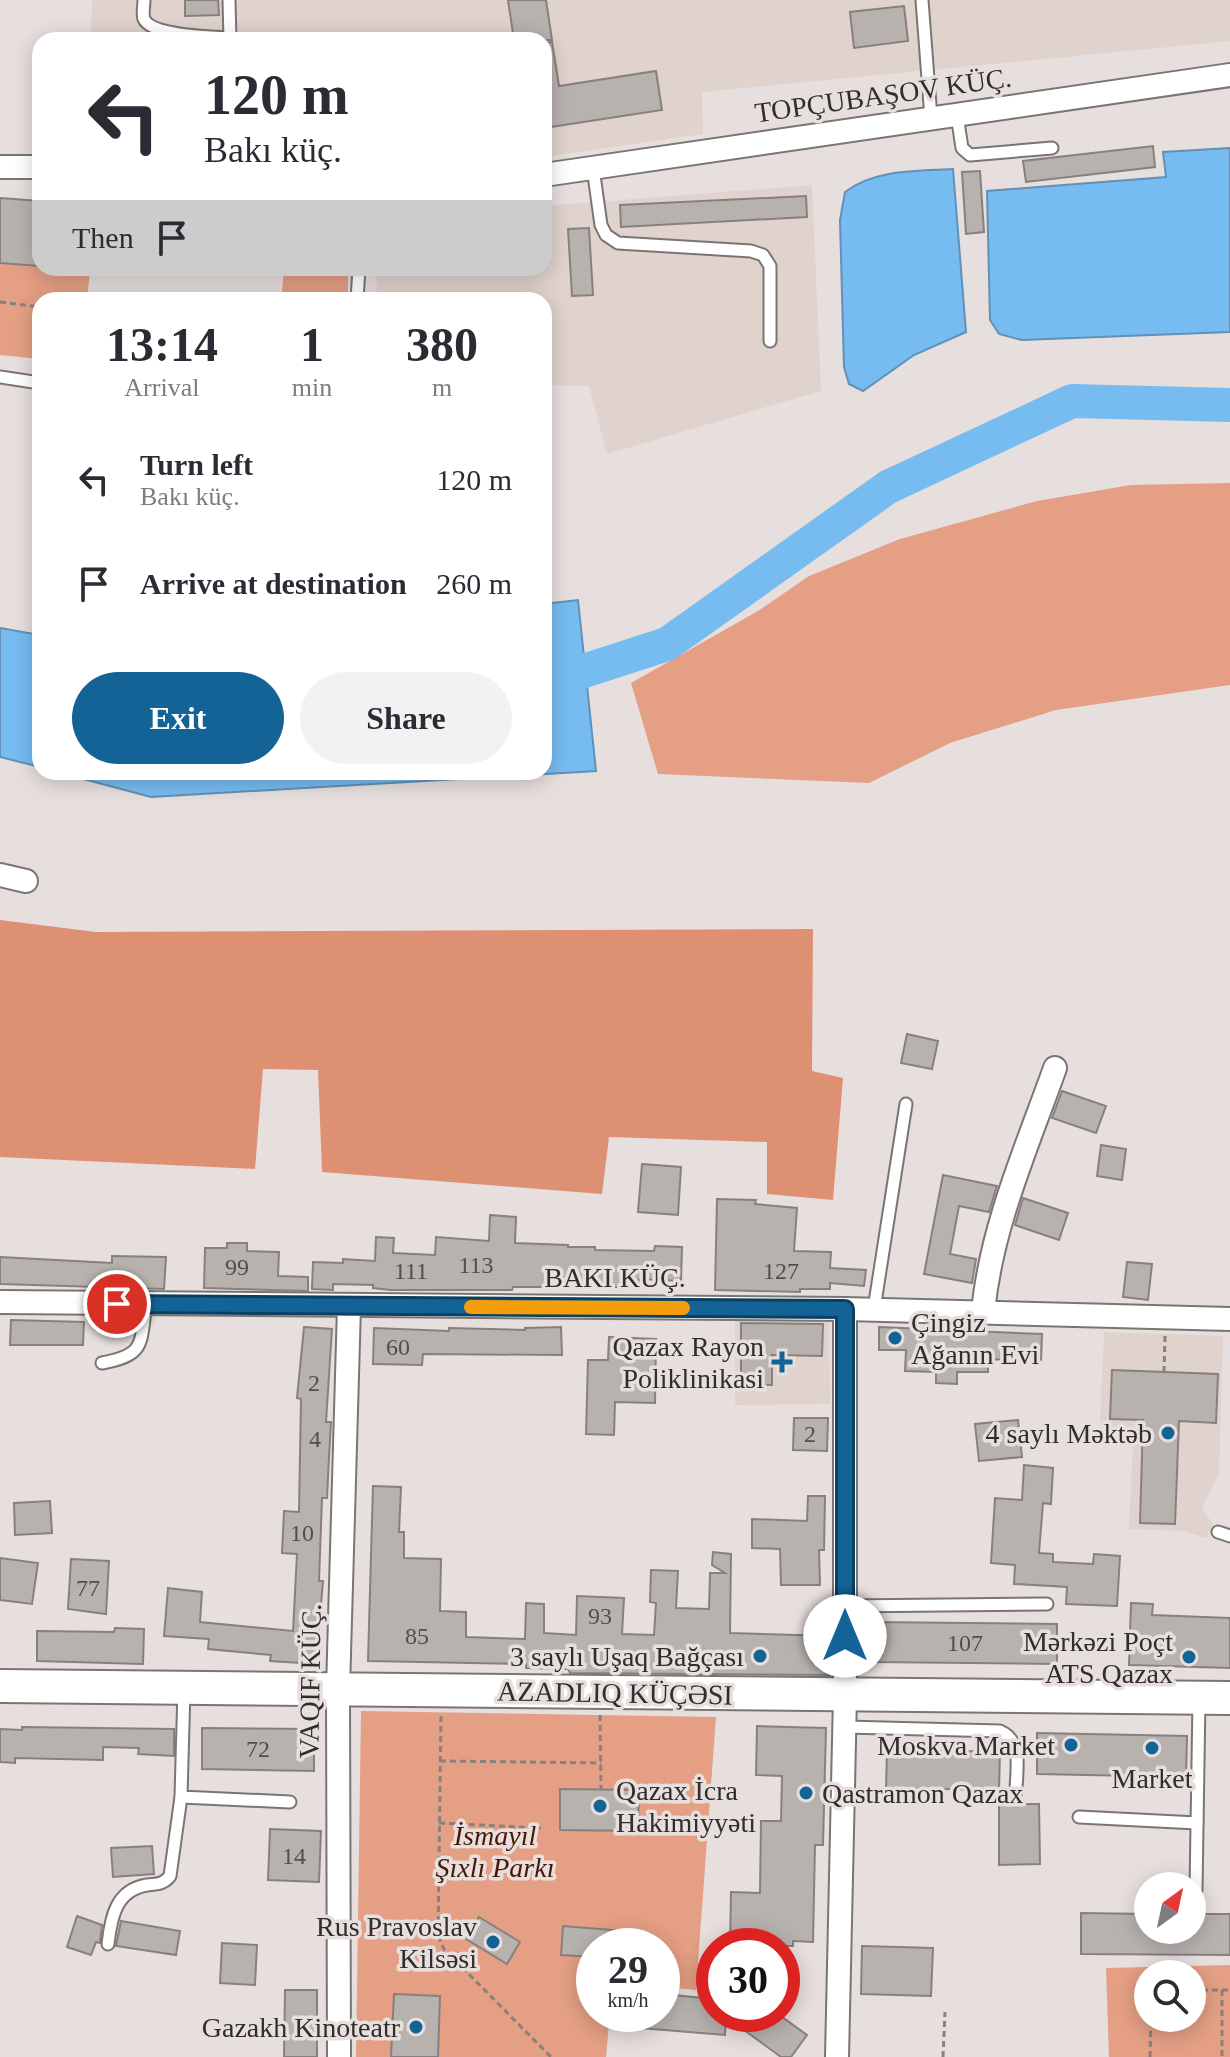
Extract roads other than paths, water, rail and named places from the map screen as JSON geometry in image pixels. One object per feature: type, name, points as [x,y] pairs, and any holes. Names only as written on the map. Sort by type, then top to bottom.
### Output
[{"type":"street","name":"TOPÇUBAŞOV KÜÇ.","points":[[552,174],[1230,75]]},
{"type":"street","points":[[0,167],[32,167]]},
{"type":"street","points":[[0,875],[26,881]]},
{"type":"street","points":[[983,1312],[986,1276],[998,1230],[1055,1068]]},
{"type":"street","points":[[0,1302],[874,1309],[1230,1319]]},
{"type":"street","name":"VAQIF KÜÇ.","points":[[339,2057],[338,1689],[349,1306]]},
{"type":"street","points":[[837,2057],[845,1712],[845,1309]]},
{"type":"street","points":[[0,1686],[338,1689],[845,1712],[1214,1698]]},
{"type":"lane","points":[[144,0],[143,18],[150,26],[171,32]]},
{"type":"lane","points":[[229,0],[230,32]]},
{"type":"lane","points":[[922,0],[931,118]]},
{"type":"lane","points":[[957,115],[962,148],[970,155],[1052,148]]},
{"type":"lane","points":[[593,168],[601,225],[606,235],[618,243],[751,251],[763,255],[770,266],[770,341]]},
{"type":"lane","points":[[0,377],[32,382]]},
{"type":"lane","points":[[874,1309],[906,1104]]},
{"type":"lane","points":[[102,1363],[125,1359],[135,1353],[140,1343],[146,1304]]},
{"type":"lane","points":[[845,1606],[1047,1604]]},
{"type":"lane","points":[[108,1944],[112,1916],[123,1898],[136,1887],[163,1883],[170,1876],[181,1797],[184,1688]]},
{"type":"lane","points":[[1196,1872],[1197,1823],[1214,1698]]},
{"type":"lane","points":[[845,1712],[1000,1731],[1010,1736],[1016,1744],[1016,1792]]},
{"type":"lane","points":[[181,1797],[290,1802]]},
{"type":"lane","points":[[1079,1817],[1197,1823]]},
{"type":"water","points":[[1230,148],[1230,332],[1022,340],[999,334],[990,320],[987,191],[1166,177],[1163,152]]},
{"type":"water","points":[[953,169],[966,332],[914,355],[863,391],[849,384],[844,367],[840,220],[845,192],[857,184],[883,175]]},
{"type":"water","points":[[578,600],[596,771],[552,774],[552,603]]},
{"type":"water","points":[[0,628],[32,634],[32,765],[0,757]]},
{"type":"water","points":[[87,780],[442,780],[151,797]]},
{"type":"waterway","points":[[552,681],[667,644],[888,487],[1072,401],[1230,405]]},
{"type":"place","name":"Çingiz Ağanın Evi","points":[[895,1338]]},
{"type":"place","name":"Qazax Rayon Poliklinikasi","points":[[782,1362]]},
{"type":"place","name":"4 saylı Məktəb","points":[[1168,1433]]},
{"type":"place","name":"3 saylı Uşaq Bağçası","points":[[760,1656]]},
{"type":"place","name":"Mərkəzi Poçt ATS Qazax","points":[[1189,1657]]},
{"type":"place","name":"Moskva Market","points":[[1071,1745]]},
{"type":"place","name":"Market","points":[[1152,1748]]},
{"type":"place","name":"Qastramon Qazax","points":[[806,1793]]},
{"type":"place","name":"Qazax İcra Hakimiyyəti","points":[[600,1806]]},
{"type":"place","name":"Rus Pravoslav Kilsəsi","points":[[493,1942]]},
{"type":"place","name":"Gazakh Kinoteatr","points":[[416,2027]]},
{"type":"park label","name":"İsmayıl Şıxlı Parkı","points":[[495,1851]]}]
